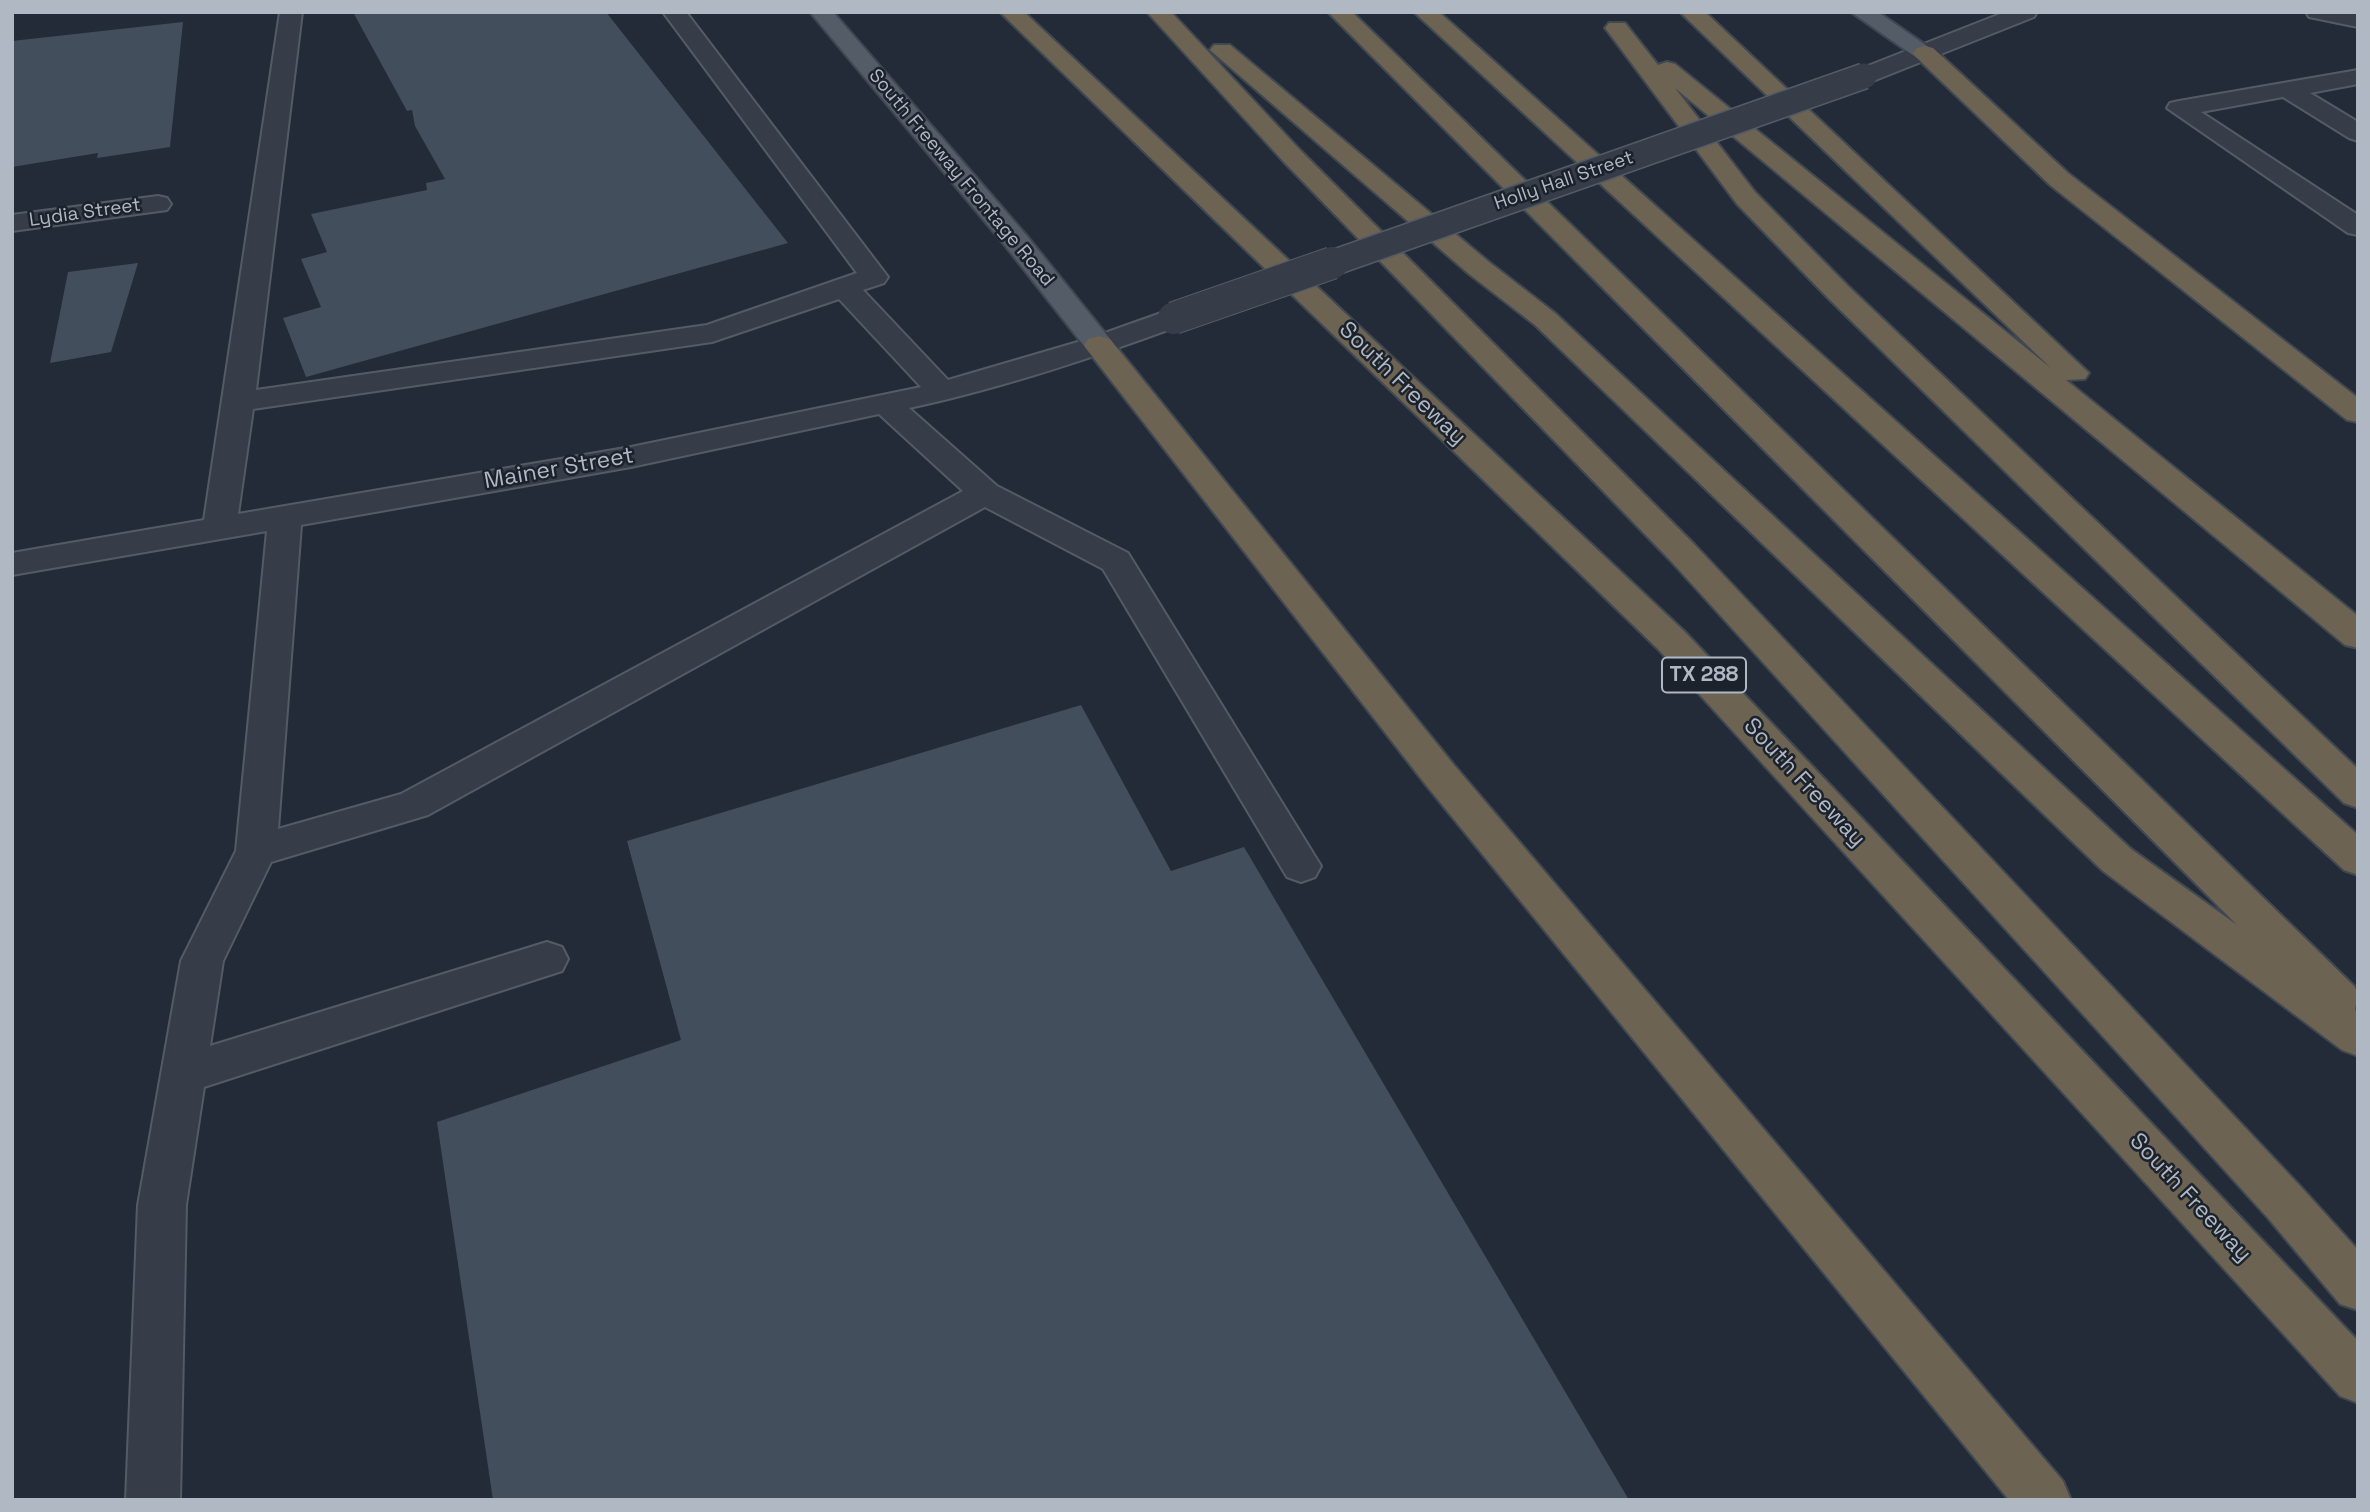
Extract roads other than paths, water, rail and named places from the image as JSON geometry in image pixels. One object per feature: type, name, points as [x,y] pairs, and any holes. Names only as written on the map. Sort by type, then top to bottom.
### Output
[{"type":"highway","name":"South Freeway","points":[[1011,12],[1671,640],[2358,1378]]},
{"type":"highway","points":[[1158,12],[1302,166],[1682,552],[2266,1183],[2358,1287]]},
{"type":"highway","points":[[1178,12],[1479,268],[1545,319],[2117,860],[2358,1037]]},
{"type":"highway","points":[[1339,12],[2358,1017]]},
{"type":"highway","points":[[1424,12],[2358,859]]},
{"type":"highway","points":[[1691,12],[2310,596]]},
{"type":"highway","points":[[1608,20],[2358,636]]},
{"type":"highway","points":[[1608,20],[1756,208],[1838,292],[2358,793]]},
{"type":"highway","points":[[1925,53],[2059,179],[2358,413]]},
{"type":"highway","points":[[1099,345],[1440,775],[2044,1500]]},
{"type":"main road","name":"South Freeway Frontage Road","points":[[821,12],[1017,242],[1099,345]]},
{"type":"main road","points":[[1862,12],[1925,53]]},
{"type":"street","points":[[219,530],[239,402],[291,12]]},
{"type":"street","points":[[239,402],[712,333],[874,277],[674,12]]},
{"type":"street","name":"Holly Hall Street","points":[[1099,345],[1864,76],[2026,12]]},
{"type":"street","points":[[2317,12],[2358,20]]},
{"type":"street","points":[[2358,77],[2179,108],[2358,227]]},
{"type":"street","points":[[2287,89],[2358,134]]},
{"type":"street","name":"Lydia Street","points":[[12,223],[158,204]]},
{"type":"street","points":[[845,288],[942,392]]},
{"type":"street","name":"Mainer Street","points":[[12,564],[631,457],[942,392],[1099,345]]},
{"type":"street","points":[[886,404],[985,493],[1116,561],[1301,866]]},
{"type":"street","points":[[256,851],[414,805],[985,493]]},
{"type":"street","points":[[152,1500],[162,1205],[202,961],[256,851],[285,516]]},
{"type":"street","points":[[183,1074],[547,959]]}]
